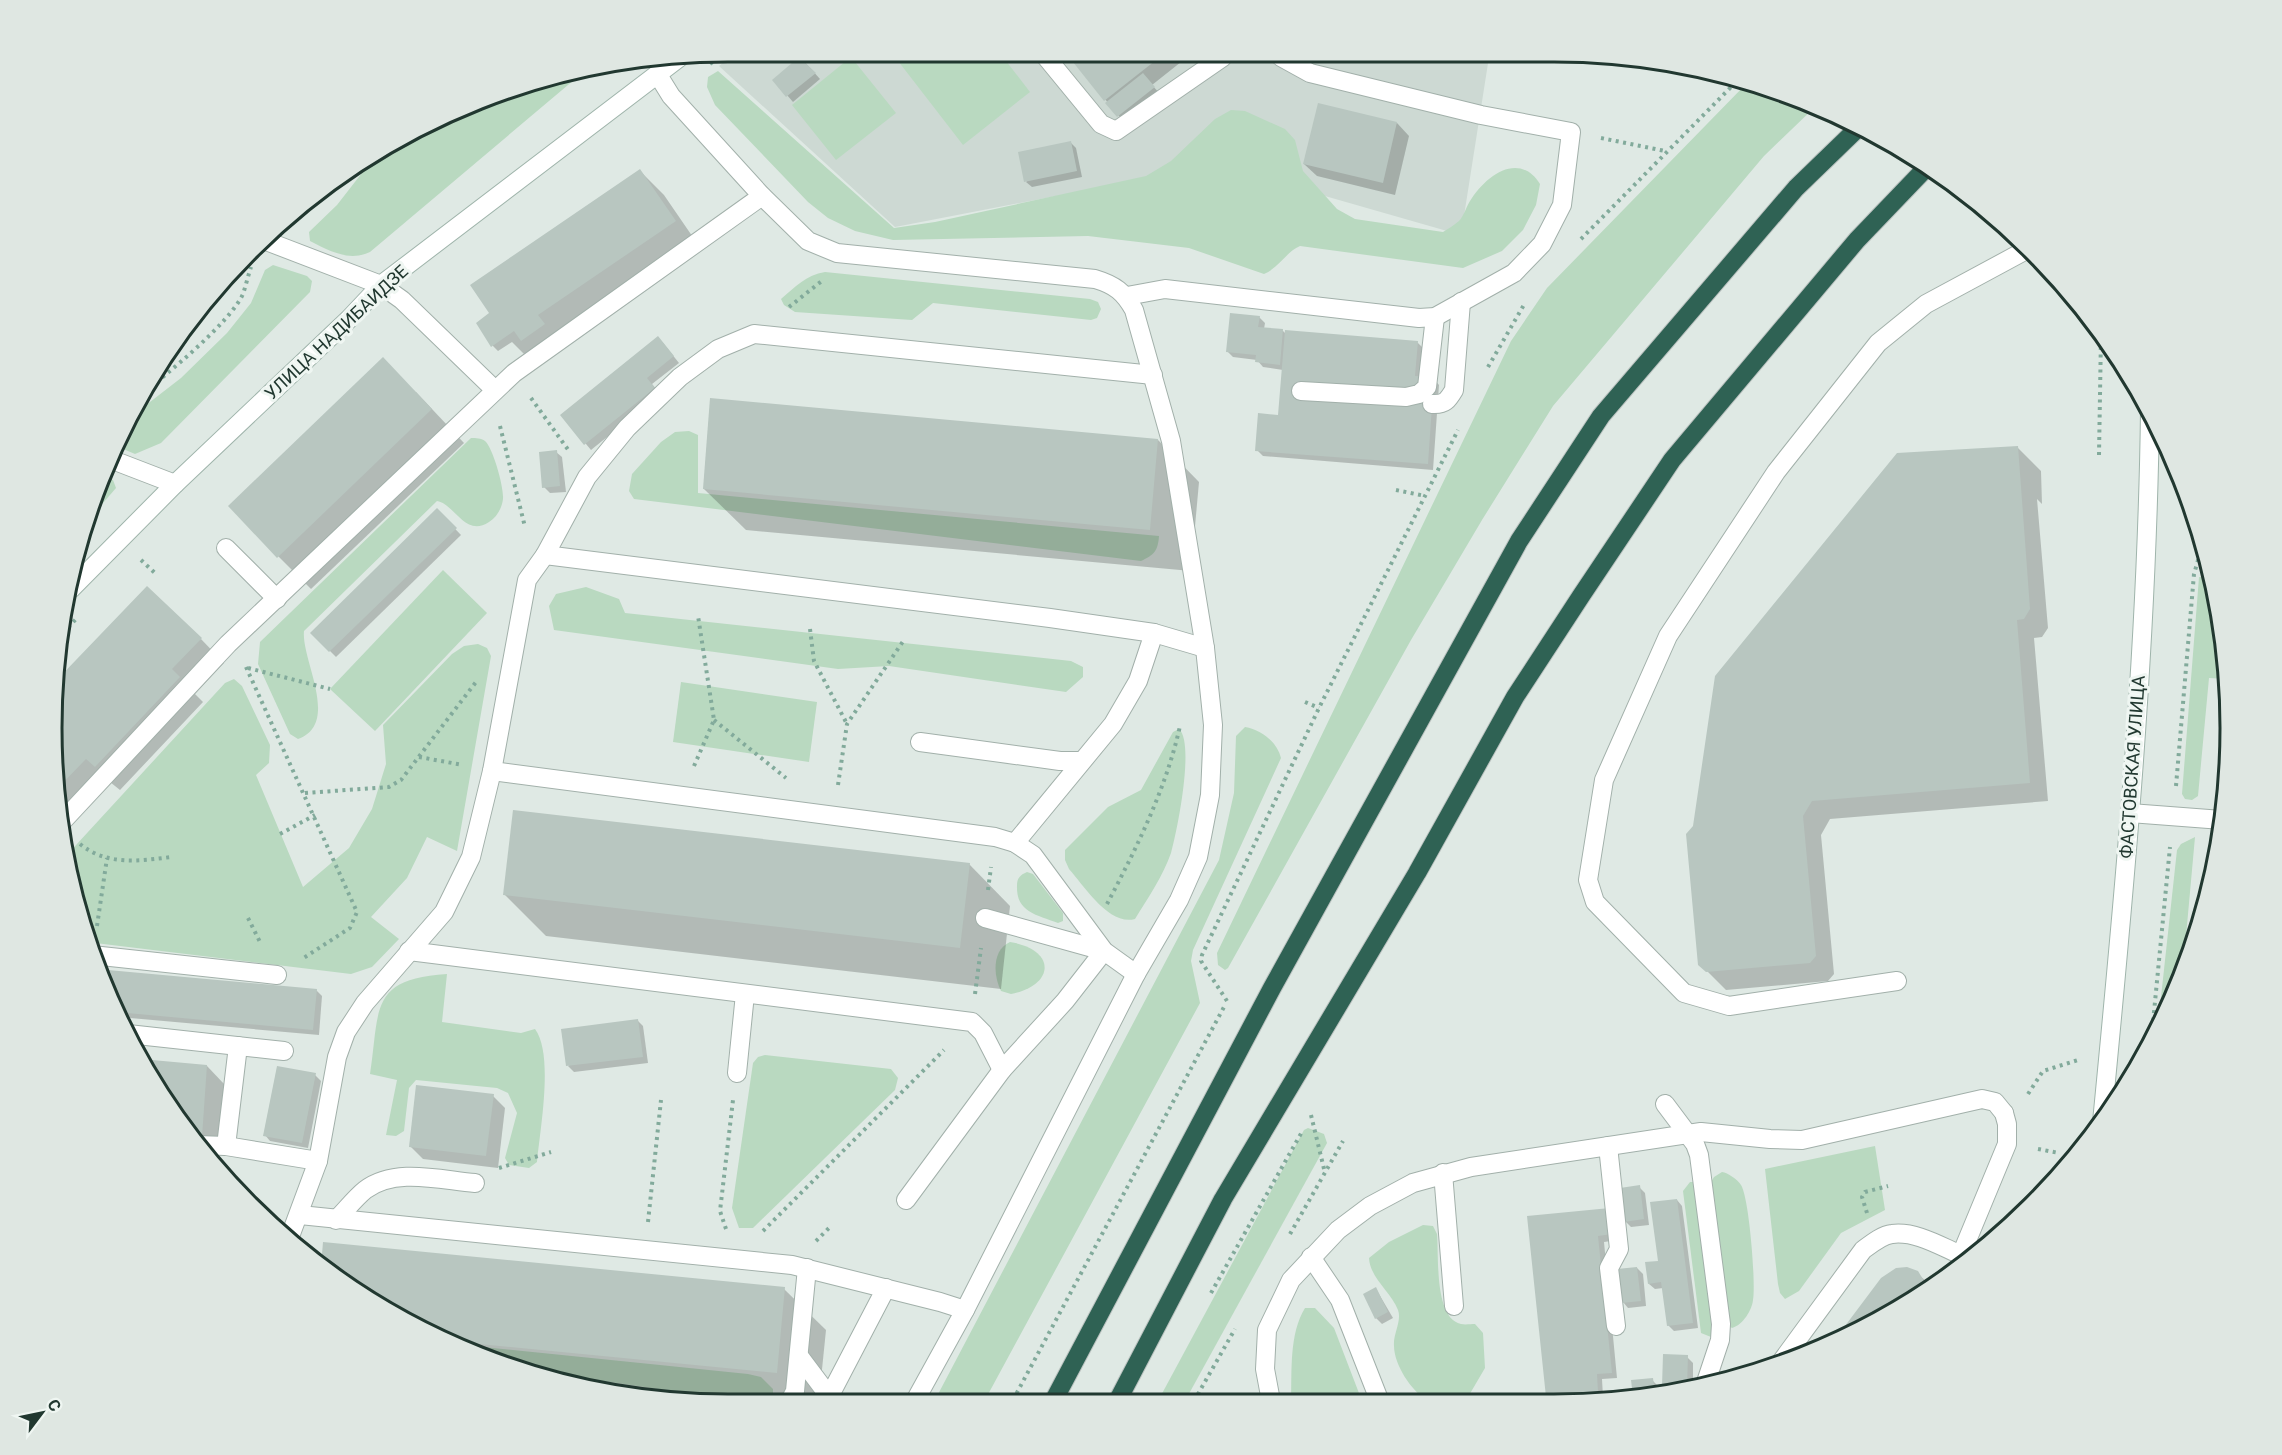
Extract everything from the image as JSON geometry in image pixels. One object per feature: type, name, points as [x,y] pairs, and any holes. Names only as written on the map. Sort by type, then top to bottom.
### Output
[{"type":"highway","points":[[1057,1394],[1272,987],[1519,541],[1601,416],[1796,188],[1853,132]]},
{"type":"highway","points":[[1121,1394],[1222,1199],[1417,873],[1515,697],[1581,596],[1672,460],[1857,240],[1922,172]]},
{"type":"street","points":[[1050,62],[1101,124],[1116,131],[1215,62]]},
{"type":"street","points":[[1127,296],[1165,289],[1419,318],[1435,317],[1514,273],[1542,243],[1562,205],[1571,132],[1481,115],[1310,73],[1290,62]]},
{"type":"street","name":"УЛИЦА НАДИБАИДЗЕ","points":[[78,582],[175,484],[349,319],[381,285],[671,64]]},
{"type":"street","points":[[658,75],[671,96],[762,196],[808,241],[824,249],[854,255],[1095,279],[1114,285],[1127,296],[1134,310],[1171,441],[1205,648],[1213,725],[1210,795],[1198,857],[1179,900],[1136,974],[919,1394]]},
{"type":"street","points":[[67,815],[228,644],[514,373],[762,196]]},
{"type":"street","points":[[271,244],[381,285],[402,300],[495,390]]},
{"type":"street","points":[[1898,981],[1729,1006],[1684,993],[1594,902],[1588,880],[1604,780],[1668,636],[1776,472],[1871,352],[1926,304],[2021,253]]},
{"type":"street","points":[[1432,404],[1441,404],[1448,400],[1454,390],[1461,302]]},
{"type":"street","points":[[1301,391],[1406,397],[1419,394],[1427,387],[1435,317]]},
{"type":"street","points":[[292,1232],[318,1161],[337,1057],[346,1032],[365,1003],[444,912],[471,857],[492,771],[527,580],[544,555],[587,477],[627,428],[680,377],[718,349],[754,334],[1153,375]]},
{"type":"street","name":"ФАСТОВСКАЯ УЛИЦА","points":[[2104,1104],[2130,813],[2142,621],[2149,428]]},
{"type":"street","points":[[117,462],[175,484]]},
{"type":"street","points":[[226,548],[277,599]]},
{"type":"street","points":[[544,555],[1154,633],[1205,648]]},
{"type":"street","points":[[1015,843],[1113,724],[1138,681],[1154,633]]},
{"type":"street","points":[[920,742],[1060,761],[1081,761]]},
{"type":"street","points":[[492,771],[995,837],[1015,843],[1033,855],[1104,951],[1136,974]]},
{"type":"street","points":[[2130,813],[2214,819]]},
{"type":"street","points":[[985,918],[1104,951]]},
{"type":"street","points":[[409,951],[972,1022],[983,1033],[1002,1070]]},
{"type":"street","points":[[906,1200],[1002,1070],[1065,1001],[1104,951]]},
{"type":"street","points":[[103,957],[277,975]]},
{"type":"street","points":[[737,1073],[746,994]]},
{"type":"street","points":[[137,1035],[284,1051]]},
{"type":"street","points":[[226,1146],[238,1046]]},
{"type":"street","points":[[1270,1394],[1265,1369],[1267,1330],[1291,1280],[1338,1230],[1370,1206],[1413,1183],[1443,1173],[1701,1132],[1802,1140],[1982,1099],[1995,1102],[2004,1113],[2007,1124],[2007,1144],[1962,1254]]},
{"type":"street","points":[[1665,1104],[1688,1134],[1699,1155],[1721,1324],[1720,1340],[1708,1375]]},
{"type":"street","points":[[209,1145],[226,1146],[318,1161]]},
{"type":"street","points":[[1608,1146],[1619,1248],[1610,1268],[1616,1326]]},
{"type":"street","points":[[1443,1173],[1454,1306]]},
{"type":"street","points":[[336,1220],[365,1190],[383,1179],[404,1177],[475,1184]]},
{"type":"street","points":[[300,1215],[807,1268],[964,1310]]},
{"type":"street","points":[[1790,1350],[1863,1250],[1881,1239],[1892,1234],[1919,1237],[1958,1258]]},
{"type":"street","points":[[1311,1257],[1340,1300],[1377,1394]]},
{"type":"street","points":[[794,1394],[807,1268]]},
{"type":"street","points":[[830,1394],[886,1288]]},
{"type":"street","points":[[799,1356],[825,1394]]},
{"type":"path","points":[[671,96],[712,62]]},
{"type":"path","points":[[1571,132],[1665,151],[1732,86]]},
{"type":"path","points":[[754,334],[854,255]]},
{"type":"path","points":[[160,379],[217,327],[242,296],[253,262]]},
{"type":"path","points":[[2099,456],[2101,347]]},
{"type":"path","points":[[514,373],[587,477]]},
{"type":"path","points":[[495,390],[500,426],[525,529]]},
{"type":"path","points":[[1016,1394],[1227,1001],[1201,961],[1202,955],[1319,708],[1452,442]]},
{"type":"path","points":[[1396,490],[1425,496]]},
{"type":"path","points":[[137,556],[156,574]]},
{"type":"path","points":[[69,626],[79,616]]},
{"type":"path","points":[[681,795],[714,720],[698,616]]},
{"type":"path","points":[[810,629],[814,662],[847,724]]},
{"type":"path","points":[[834,816],[847,724],[904,640]]},
{"type":"path","points":[[228,644],[247,668],[305,792],[357,912],[350,928],[277,975]]},
{"type":"path","points":[[247,668],[330,688]]},
{"type":"path","points":[[305,792],[389,787],[401,780],[482,675]]},
{"type":"path","points":[[1305,702],[1319,708]]},
{"type":"path","points":[[1092,934],[1140,843],[1175,749],[1182,718]]},
{"type":"path","points":[[714,720],[788,779]]},
{"type":"path","points":[[419,757],[492,771]]},
{"type":"path","points":[[280,834],[315,815]]},
{"type":"path","points":[[985,918],[995,837]]},
{"type":"path","points":[[73,838],[87,850],[107,858],[129,862],[171,857]]},
{"type":"path","points":[[95,936],[107,858]]},
{"type":"path","points":[[775,1219],[972,1022],[979,965]]},
{"type":"path","points":[[2004,1113],[2033,1090],[2043,1071],[2088,1057]]},
{"type":"path","points":[[736,1259],[720,1211],[737,1073]]},
{"type":"path","points":[[648,1213],[661,1100]]},
{"type":"path","points":[[1208,1299],[1317,1106]]},
{"type":"path","points":[[1311,1116],[1324,1173]]},
{"type":"path","points":[[498,1169],[551,1152]]},
{"type":"path","points":[[1869,1218],[1862,1197],[1870,1189],[1888,1186]]},
{"type":"shaded area","points":[[728,62],[1488,62],[1461,235],[1266,179],[1134,181],[895,227],[719,66]]},
{"type":"green space","points":[[845,62],[855,62],[896,113],[836,160],[792,105]]},
{"type":"green space","points":[[899,62],[1007,62],[1030,92],[963,145]]},
{"type":"green space","points":[[718,71],[894,228],[935,222],[1146,176],[1171,161],[1215,119],[1231,110],[1245,111],[1285,129],[1295,140],[1303,171],[1337,209],[1355,219],[1443,232],[1461,219],[1477,191],[1503,170],[1522,169],[1532,174],[1540,184],[1536,205],[1523,230],[1502,251],[1463,268],[1300,246],[1264,274],[1189,248],[1088,236],[893,240],[855,231],[828,218],[808,202],[715,105],[707,87],[708,77]]},
{"type":"green space","points":[[575,79],[370,252],[347,256],[332,252],[310,241],[309,232],[337,205],[365,169],[433,130],[513,97]]},
{"type":"green space","points":[[1742,89],[1809,112],[1764,156],[1553,406],[1411,640],[1225,970],[1218,965],[1217,953],[1511,341],[1547,288]]},
{"type":"green space","points":[[273,265],[307,276],[312,281],[310,292],[161,443],[135,454],[123,449],[144,406],[181,378],[227,333],[251,303],[265,270]]},
{"type":"green space","points":[[825,272],[1090,299],[1098,302],[1101,309],[1097,318],[1091,320],[933,303],[912,320],[795,312],[784,305],[781,299],[796,286],[812,276]]},
{"type":"green space","points":[[689,431],[698,435],[698,493],[1159,536],[1158,545],[1152,554],[1141,561],[634,499],[629,491],[632,474],[661,442],[675,432]]},
{"type":"green space","points":[[471,438],[485,441],[494,459],[503,493],[499,512],[489,522],[481,526],[473,526],[437,501],[304,631],[318,705],[317,719],[310,731],[298,739],[290,734],[258,664],[260,642]]},
{"type":"green space","points":[[110,479],[113,480],[116,488],[99,508]]},
{"type":"green space","points":[[443,570],[487,613],[375,731],[330,689]]},
{"type":"green space","points":[[2199,577],[2203,577],[2215,641],[2218,679],[2209,678],[2198,796],[2192,800],[2185,799],[2182,794]]},
{"type":"green space","points":[[586,587],[619,599],[625,613],[1071,661],[1083,667],[1083,677],[1066,692],[889,666],[838,669],[554,630],[549,606],[556,594]]},
{"type":"green space","points":[[478,644],[487,648],[491,656],[457,851],[427,837],[407,878],[371,917],[399,939],[372,967],[351,974],[97,943],[84,900],[73,849],[225,683],[234,679],[242,686],[270,745],[269,763],[256,775],[303,887],[349,848],[372,809],[386,764],[383,725],[452,654],[464,646]]},
{"type":"green space","points":[[681,682],[817,702],[809,762],[673,742]]},
{"type":"green space","points":[[1245,727],[1257,731],[1272,742],[1281,758],[1193,950],[1191,961],[1200,1003],[988,1394],[938,1394],[1219,860],[1234,793],[1236,736]]},
{"type":"green space","points":[[1179,729],[1183,737],[1185,769],[1171,853],[1160,878],[1135,919],[1125,920],[1107,911],[1090,895],[1069,869],[1065,860],[1065,850],[1108,807],[1141,790],[1173,732]]},
{"type":"green space","points":[[2195,837],[2186,940],[2160,1004],[2177,850],[2181,844]]},
{"type":"green space","points":[[1027,872],[1033,874],[1063,913],[1063,921],[1058,923],[1043,918],[1029,911],[1020,902],[1017,883],[1019,877]]},
{"type":"green space","points":[[1010,942],[1036,952],[1045,967],[1043,975],[1036,983],[1011,994],[1001,991],[996,978],[997,957],[1004,946]]},
{"type":"green space","points":[[447,974],[442,1022],[521,1033],[535,1029],[541,1041],[545,1074],[543,1112],[537,1162],[529,1168],[509,1165],[505,1158],[517,1113],[508,1093],[497,1088],[416,1080],[409,1088],[404,1131],[396,1136],[386,1135],[397,1080],[370,1074],[378,1015],[391,991],[403,983],[422,977]]},
{"type":"green space","points":[[765,1055],[891,1069],[898,1078],[895,1090],[753,1228],[739,1228],[732,1208],[753,1063],[758,1057]]},
{"type":"green space","points":[[1308,1128],[1324,1134],[1327,1143],[1189,1394],[1162,1394],[1304,1130]]},
{"type":"green space","points":[[1875,1146],[1885,1210],[1841,1233],[1799,1291],[1785,1299],[1780,1293],[1778,1284],[1765,1169]]},
{"type":"green space","points":[[1722,1172],[1737,1181],[1744,1193],[1753,1259],[1752,1304],[1743,1320],[1732,1328],[1729,1326],[1710,1184],[1714,1177]]},
{"type":"green space","points":[[1690,1182],[1694,1182],[1697,1187],[1713,1336],[1711,1337],[1701,1333],[1683,1191]]},
{"type":"green space","points":[[1423,1225],[1433,1226],[1437,1234],[1438,1271],[1446,1311],[1452,1319],[1461,1324],[1475,1324],[1483,1333],[1485,1368],[1470,1394],[1419,1394],[1400,1369],[1394,1346],[1399,1319],[1398,1310],[1373,1272],[1369,1258],[1389,1242]]},
{"type":"green space","points":[[1305,1308],[1315,1308],[1334,1328],[1359,1394],[1291,1394],[1294,1341]]},
{"type":"green space","points":[[484,1347],[748,1374],[761,1377],[773,1389],[773,1394],[684,1392],[596,1380],[555,1371]]},
{"type":"building","points":[[793,62],[804,62],[816,73],[786,97],[772,80]]},
{"type":"building","points":[[1073,62],[1154,62],[1104,101]]},
{"type":"building","points":[[1143,73],[1155,87],[1117,117],[1105,103]]},
{"type":"building","points":[[1318,103],[1397,122],[1383,183],[1303,164]]},
{"type":"building","points":[[1071,141],[1077,171],[1024,182],[1018,152]]},
{"type":"building","points":[[640,169],[676,221],[538,315],[545,324],[521,341],[514,331],[491,347],[476,323],[489,313],[470,285]]},
{"type":"building","points":[[1230,313],[1260,316],[1258,327],[1283,329],[1280,365],[1255,362],[1256,355],[1226,352]]},
{"type":"building","points":[[1285,330],[1418,341],[1415,376],[1434,377],[1428,464],[1255,451],[1258,413],[1278,415]]},
{"type":"building","points":[[658,336],[674,356],[647,378],[655,388],[584,445],[560,415]]},
{"type":"building","points":[[383,357],[432,409],[277,558],[228,506]]},
{"type":"building","points":[[710,398],[1158,439],[1150,530],[703,489]]},
{"type":"building","points":[[2018,446],[2030,609],[2024,619],[2017,620],[2030,783],[1812,801],[1803,816],[1816,956],[1810,963],[1706,972],[1698,965],[1686,834],[1693,826],[1715,676],[1897,453]]},
{"type":"building","points":[[557,450],[560,486],[542,488],[539,452]]},
{"type":"building","points":[[437,508],[457,528],[329,652],[310,633]]},
{"type":"building","points":[[147,586],[202,638],[172,669],[180,677],[95,767],[86,759],[64,782],[62,728],[64,672]]},
{"type":"building","points":[[513,810],[970,863],[960,948],[503,895]]},
{"type":"building","points":[[107,970],[317,989],[313,1030],[126,1013]]},
{"type":"building","points":[[638,1019],[643,1057],[566,1066],[561,1029]]},
{"type":"building","points":[[151,1060],[207,1065],[202,1137],[174,1098]]},
{"type":"building","points":[[277,1066],[316,1073],[302,1143],[263,1136]]},
{"type":"building","points":[[416,1085],[494,1094],[486,1156],[409,1147]]},
{"type":"building","points":[[1640,1185],[1644,1219],[1624,1222],[1620,1188]]},
{"type":"building","points":[[1677,1199],[1693,1323],[1667,1326],[1661,1282],[1648,1284],[1645,1262],[1658,1261],[1650,1202]]},
{"type":"building","points":[[1610,1208],[1612,1234],[1598,1236],[1612,1373],[1597,1374],[1598,1392],[1546,1394],[1527,1216]]},
{"type":"building","points":[[323,1242],[785,1287],[777,1373],[475,1344],[394,1304],[322,1256]]},
{"type":"building","points":[[1637,1267],[1641,1301],[1621,1303],[1617,1269]]},
{"type":"building","points":[[1907,1267],[1918,1271],[1924,1282],[1844,1327],[1881,1278],[1896,1268]]},
{"type":"building","points":[[1376,1287],[1388,1312],[1375,1319],[1363,1294]]},
{"type":"building","points":[[1663,1354],[1688,1355],[1687,1380],[1662,1385]]},
{"type":"building","points":[[1653,1378],[1654,1386],[1632,1389],[1631,1380]]}]
